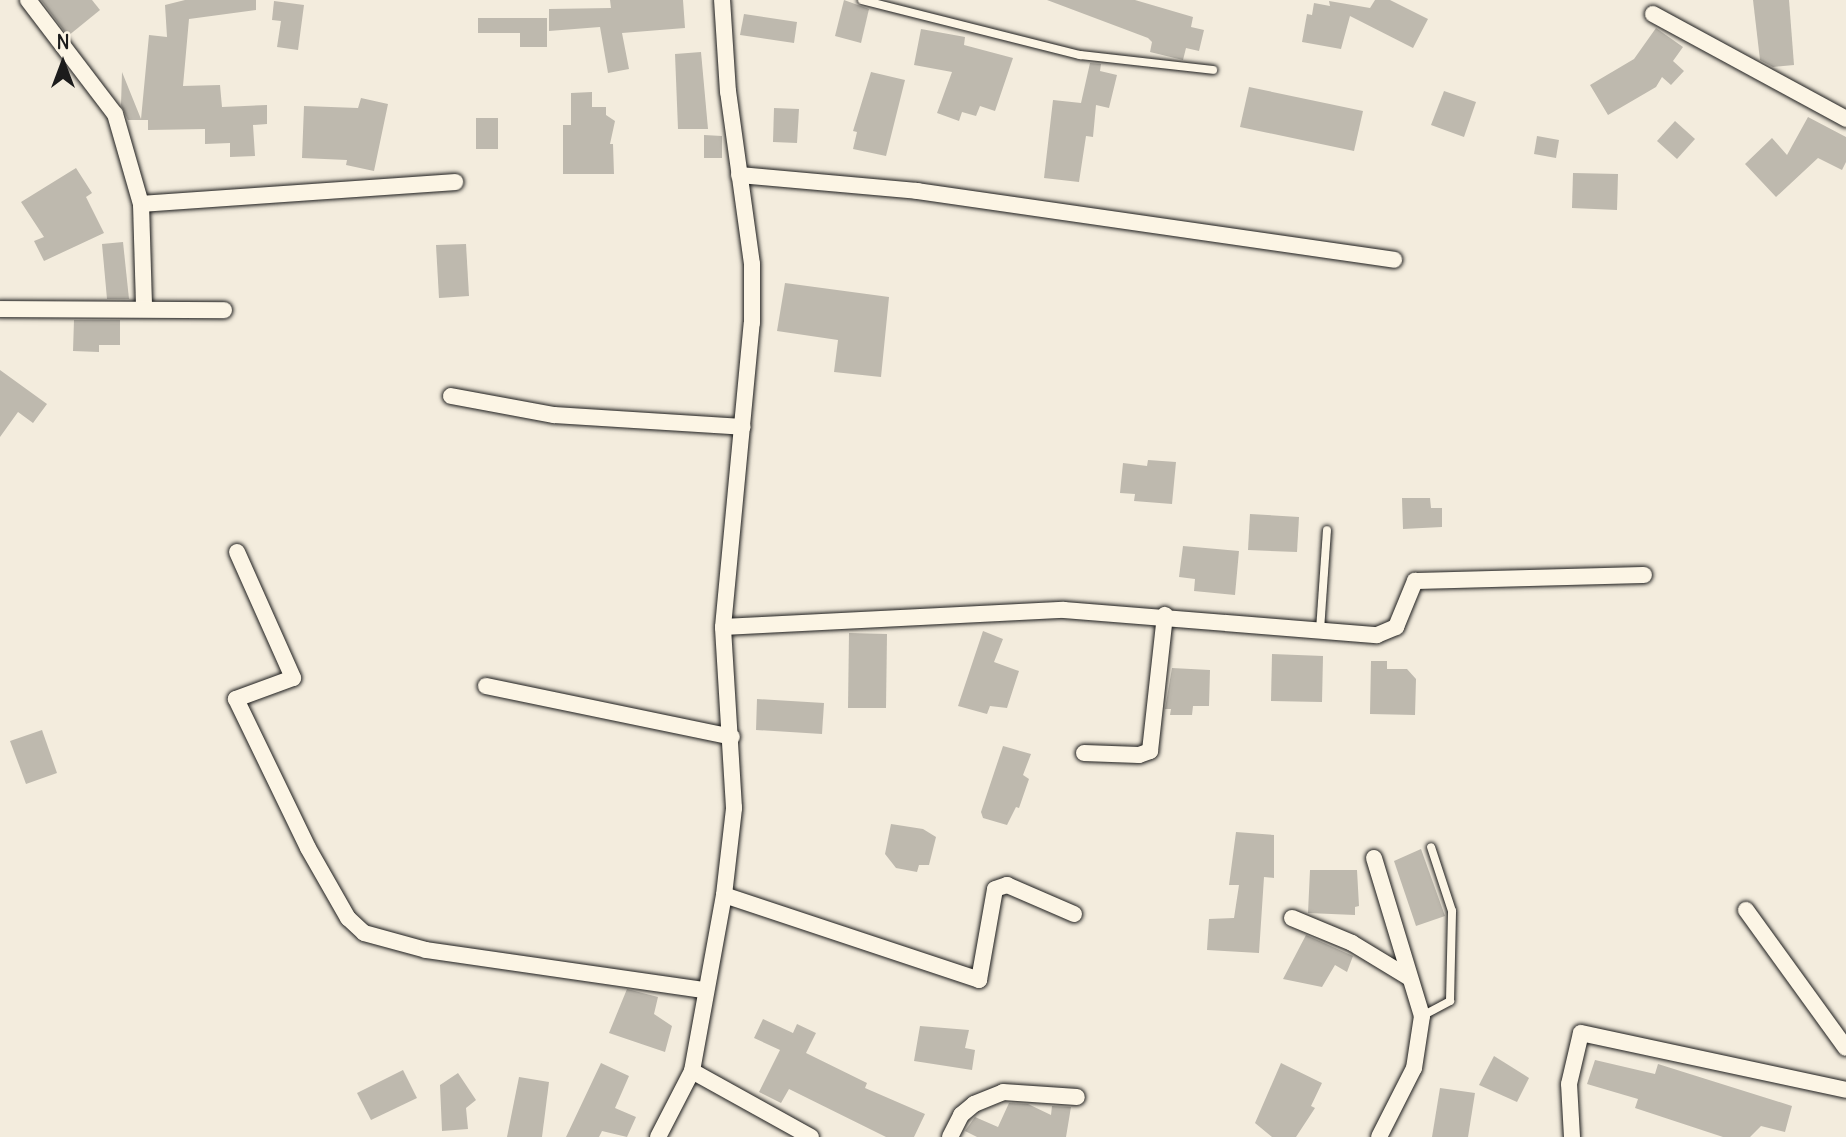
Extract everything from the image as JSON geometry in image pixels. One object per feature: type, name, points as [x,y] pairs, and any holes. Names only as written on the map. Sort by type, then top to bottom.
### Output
[{"type":"street","points":[[28,0],[115,114],[141,204],[144,307]]},
{"type":"street","points":[[658,1137],[691,1071],[704,990],[724,895],[734,808],[732,737],[723,627],[752,323],[752,264],[738,175],[722,0]]},
{"type":"street","points":[[1653,14],[1846,119]]},
{"type":"street","points":[[738,175],[918,191],[1394,260]]},
{"type":"street","points":[[141,204],[455,182]]},
{"type":"street","points":[[0,309],[144,307],[224,310]]},
{"type":"street","points":[[451,396],[554,415],[743,427]]},
{"type":"street","points":[[237,552],[293,677],[236,699],[307,848],[348,918],[364,933],[426,950],[704,990]]},
{"type":"street","points":[[723,627],[1064,610],[1165,615],[1386,635],[1402,618],[1415,581],[1644,575]]},
{"type":"street","points":[[1084,753],[1139,755],[1150,751],[1165,615]]},
{"type":"street","points":[[486,686],[732,737]]},
{"type":"street","points":[[1374,858],[1422,1016],[1414,1068],[1379,1137]]},
{"type":"street","points":[[724,895],[979,980],[995,889],[1007,886],[1074,914]]},
{"type":"street","points":[[1746,911],[1846,1048]]},
{"type":"street","points":[[1292,918],[1352,943],[1408,977]]},
{"type":"street","points":[[1572,1137],[1569,1084],[1581,1032],[1846,1090]]},
{"type":"street","points":[[691,1071],[811,1137]]},
{"type":"street","points":[[950,1137],[961,1115],[974,1104],[1003,1092],[1077,1097]]},
{"type":"lane","points":[[862,0],[1080,55],[1213,70]]},
{"type":"lane","points":[[1320,630],[1327,530]]},
{"type":"lane","points":[[1422,1016],[1450,1001],[1452,911],[1431,847]]},
{"type":"building","points":[[41,0],[92,0],[100,10],[68,36]]},
{"type":"building","points":[[185,0],[256,0],[256,10],[189,19],[183,86],[220,85],[222,107],[267,105],[267,124],[253,125],[255,156],[230,157],[230,143],[205,144],[205,129],[148,130],[148,120],[128,120],[121,105],[122,72],[141,119],[149,35],[167,37],[165,5]]},
{"type":"building","points":[[610,0],[683,0],[685,28],[622,33],[629,69],[608,73],[600,27],[549,31],[549,9],[611,8]]},
{"type":"building","points":[[844,0],[869,9],[861,43],[835,36]]},
{"type":"building","points":[[1047,0],[1135,0],[1193,17],[1191,27],[1204,30],[1199,51],[1186,48],[1183,60],[1150,52],[1152,42],[1148,38]]},
{"type":"building","points":[[1375,0],[1390,0],[1428,19],[1413,48],[1350,16],[1341,49],[1302,42],[1307,14],[1312,15],[1314,3],[1330,6],[1329,1],[1370,8]]},
{"type":"building","points":[[1753,0],[1789,0],[1794,65],[1773,67],[1760,60]]},
{"type":"building","points":[[274,1],[304,5],[298,50],[277,47],[281,21],[272,20]]},
{"type":"building","points":[[744,14],[797,22],[794,43],[740,35]]},
{"type":"building","points":[[478,18],[547,18],[547,47],[520,47],[520,33],[478,33]]},
{"type":"building","points":[[1656,28],[1683,47],[1673,61],[1684,71],[1671,85],[1662,77],[1656,87],[1608,115],[1590,85],[1634,59]]},
{"type":"building","points":[[921,29],[965,37],[964,45],[1013,58],[995,111],[980,106],[976,116],[962,112],[959,121],[937,113],[952,72],[914,65]]},
{"type":"building","points":[[701,52],[708,129],[678,129],[675,54]]},
{"type":"building","points":[[1090,63],[1101,64],[1100,71],[1117,75],[1109,108],[1096,105],[1093,137],[1086,136],[1079,182],[1044,178],[1053,100],[1081,103]]},
{"type":"building","points":[[871,72],[905,80],[886,156],[853,149],[857,132],[853,131]]},
{"type":"building","points":[[1249,87],[1363,111],[1354,151],[1240,127]]},
{"type":"building","points":[[1444,91],[1476,102],[1464,137],[1431,125]]},
{"type":"building","points":[[592,92],[592,107],[606,107],[606,115],[615,121],[610,144],[613,144],[614,174],[563,174],[563,125],[571,125],[571,93]]},
{"type":"building","points":[[361,98],[388,104],[374,171],[346,165],[347,160],[302,158],[304,106],[358,108]]},
{"type":"building","points":[[774,108],[799,109],[797,143],[773,142]]},
{"type":"building","points":[[1808,117],[1846,137],[1846,162],[1842,170],[1818,158],[1776,197],[1745,164],[1772,138],[1787,155]]},
{"type":"building","points":[[476,118],[498,118],[498,149],[476,149]]},
{"type":"building","points":[[1675,121],[1695,139],[1677,159],[1657,141]]},
{"type":"building","points":[[704,135],[722,136],[722,158],[704,158]]},
{"type":"building","points":[[1537,136],[1559,140],[1556,158],[1534,154]]},
{"type":"building","points":[[76,168],[92,193],[86,197],[104,233],[44,261],[34,241],[44,237],[21,202]]},
{"type":"building","points":[[1573,173],[1618,174],[1617,210],[1572,208]]},
{"type":"building","points":[[123,242],[129,299],[107,299],[102,244]]},
{"type":"building","points":[[466,244],[469,296],[439,298],[436,245]]},
{"type":"building","points":[[785,283],[889,297],[881,377],[834,372],[838,340],[777,331]]},
{"type":"building","points":[[74,320],[120,320],[120,345],[99,345],[99,352],[73,351]]},
{"type":"building","points":[[0,370],[47,404],[33,423],[18,412],[0,437]]},
{"type":"building","points":[[1148,460],[1176,462],[1172,504],[1134,501],[1135,494],[1120,493],[1123,463],[1147,466]]},
{"type":"building","points":[[1402,498],[1430,498],[1431,508],[1442,508],[1442,527],[1403,529]]},
{"type":"building","points":[[1250,514],[1299,517],[1297,552],[1248,550]]},
{"type":"building","points":[[1183,546],[1239,551],[1235,595],[1194,591],[1195,579],[1179,577]]},
{"type":"building","points":[[983,631],[1003,639],[994,662],[1019,671],[1007,708],[990,706],[987,714],[958,706]]},
{"type":"building","points":[[849,633],[887,634],[886,708],[848,708]]},
{"type":"building","points":[[1272,654],[1323,656],[1322,702],[1271,701]]},
{"type":"building","points":[[1371,661],[1387,661],[1387,669],[1407,669],[1416,679],[1415,715],[1370,714]]},
{"type":"building","points":[[1172,668],[1210,670],[1209,706],[1193,706],[1192,715],[1170,715],[1171,709],[1165,709]]},
{"type":"building","points":[[757,699],[824,703],[822,734],[756,730]]},
{"type":"building","points":[[42,730],[57,773],[26,784],[10,741]]},
{"type":"building","points":[[1003,746],[1031,754],[1023,775],[1029,779],[1019,808],[1016,807],[1007,825],[983,818],[981,812]]},
{"type":"building","points":[[891,824],[923,829],[936,837],[929,865],[919,865],[917,872],[896,868],[885,854]]},
{"type":"building","points":[[1236,832],[1274,835],[1274,878],[1264,877],[1259,953],[1207,950],[1209,919],[1234,918],[1239,885],[1229,885]]},
{"type":"building","points":[[1421,849],[1445,916],[1416,926],[1394,861]]},
{"type":"building","points":[[1310,870],[1357,870],[1359,906],[1355,907],[1355,915],[1308,913]]},
{"type":"building","points":[[1306,935],[1353,956],[1347,972],[1335,965],[1322,987],[1283,979]]},
{"type":"building","points":[[627,989],[658,997],[654,1014],[672,1026],[665,1052],[609,1033]]},
{"type":"building","points":[[763,1019],[793,1033],[797,1024],[816,1033],[806,1053],[867,1083],[865,1088],[925,1114],[914,1137],[886,1137],[789,1089],[781,1103],[759,1092],[780,1050],[754,1038]]},
{"type":"building","points":[[920,1026],[969,1030],[965,1048],[975,1050],[972,1070],[914,1061]]},
{"type":"building","points":[[1494,1056],[1529,1078],[1517,1102],[1479,1085]]},
{"type":"building","points":[[1595,1060],[1655,1074],[1658,1064],[1792,1106],[1785,1132],[1761,1126],[1750,1137],[1723,1137],[1635,1108],[1638,1099],[1587,1084]]},
{"type":"building","points":[[601,1063],[629,1076],[615,1108],[636,1117],[627,1137],[602,1131],[599,1137],[566,1137]]},
{"type":"building","points":[[1281,1063],[1322,1083],[1311,1106],[1315,1108],[1296,1137],[1272,1137],[1255,1123]]},
{"type":"building","points":[[403,1070],[417,1098],[371,1120],[357,1093]]},
{"type":"building","points":[[458,1073],[476,1100],[466,1108],[468,1129],[442,1131],[440,1085]]},
{"type":"building","points":[[519,1077],[549,1082],[542,1137],[507,1137]]},
{"type":"building","points":[[1440,1088],[1475,1093],[1468,1137],[1432,1137]]},
{"type":"building","points":[[1009,1103],[1028,1104],[1051,1115],[1052,1106],[1071,1107],[1066,1137],[977,1137],[965,1131],[975,1117],[998,1127]]}]
